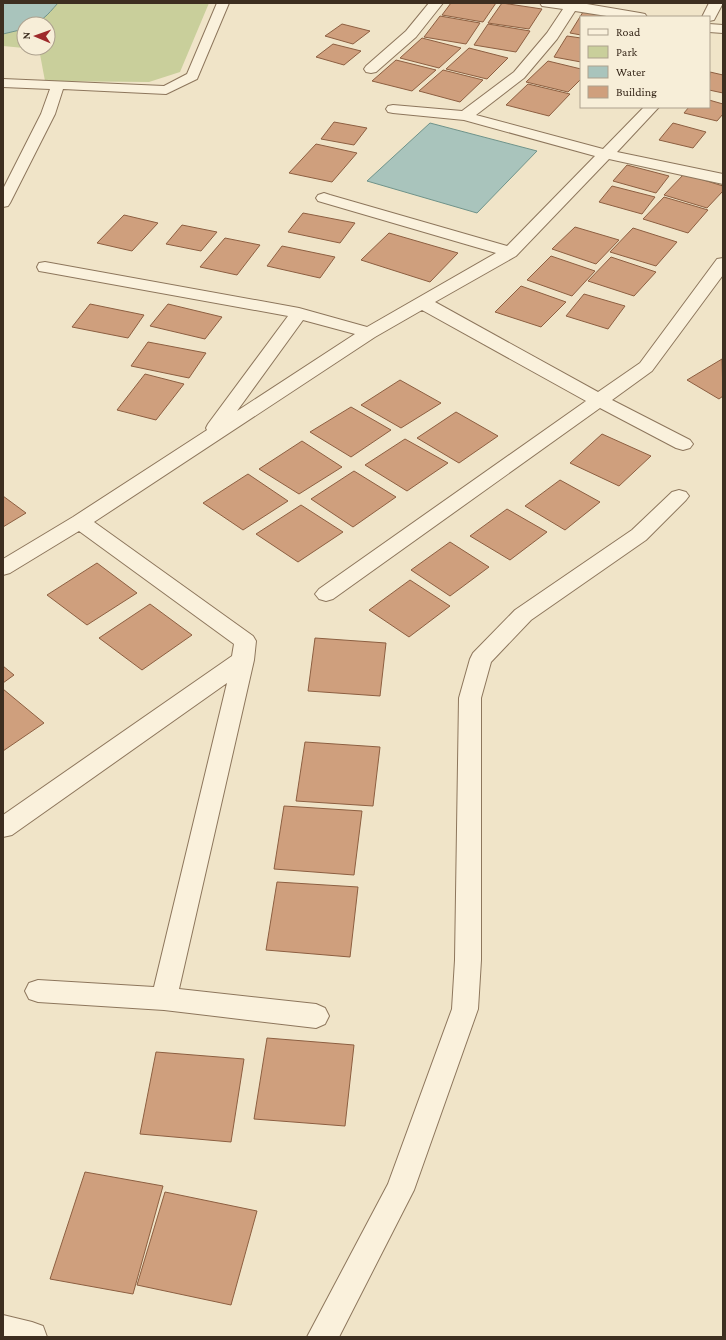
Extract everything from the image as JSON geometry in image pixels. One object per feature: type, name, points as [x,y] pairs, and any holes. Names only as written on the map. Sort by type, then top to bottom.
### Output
[{"type":"street","points":[[371,69],[411,34],[436,3]]},
{"type":"street","points":[[547,3],[573,5],[634,16]]},
{"type":"street","points":[[710,16],[716,3]]},
{"type":"street","points":[[465,116],[519,75],[552,36],[573,5]]},
{"type":"street","points":[[710,28],[723,29]]},
{"type":"street","points":[[3,568],[80,522],[369,333],[510,252],[651,108]]},
{"type":"street","points":[[393,109],[465,116],[605,154],[723,179]]},
{"type":"street","points":[[324,198],[510,252]]},
{"type":"street","points":[[326,594],[646,367],[723,263]]},
{"type":"street","points":[[44,267],[299,313],[369,333]]},
{"type":"street","points":[[423,303],[600,401],[682,444]]},
{"type":"street","points":[[206,439],[299,313]]},
{"type":"street","points":[[322,1337],[400,1190],[466,1009],[468,960],[470,698],[481,659],[523,615],[639,535],[680,496]]},
{"type":"street","points":[[80,522],[245,641],[243,660],[164,999]]},
{"type":"street","points":[[3,828],[243,660]]},
{"type":"street","points":[[38,991],[164,999],[316,1016]]},
{"type":"street","points":[[3,1330],[32,1337]]},
{"type":"lane","points":[[3,83],[166,90],[192,76],[223,3]]},
{"type":"lane","points":[[3,203],[48,114],[58,85]]},
{"type":"green space","points":[[58,3],[209,3],[180,72],[149,82],[45,81],[40,56],[56,56],[56,16],[45,16]]},
{"type":"green space","points":[[16,31],[16,47],[3,46],[3,34]]},
{"type":"water","points":[[3,3],[58,3],[46,16],[16,16],[16,31],[3,34]]},
{"type":"water","points":[[430,123],[537,151],[477,213],[367,181]]},
{"type":"building","points":[[451,3],[496,3],[483,22],[442,15]]},
{"type":"building","points":[[502,3],[542,9],[529,29],[488,23]]},
{"type":"building","points":[[583,12],[605,16],[581,16]]},
{"type":"building","points":[[440,16],[480,23],[466,44],[424,37]]},
{"type":"building","points":[[580,17],[580,35],[570,33]]},
{"type":"building","points":[[342,24],[370,31],[353,44],[325,36]]},
{"type":"building","points":[[488,24],[530,31],[516,52],[474,45]]},
{"type":"building","points":[[567,36],[580,38],[580,62],[554,57]]},
{"type":"building","points":[[422,38],[461,48],[439,68],[400,58]]},
{"type":"building","points":[[333,44],[361,51],[344,65],[316,57]]},
{"type":"building","points":[[469,48],[508,58],[487,79],[446,69]]},
{"type":"building","points":[[396,60],[436,70],[412,91],[372,81]]},
{"type":"building","points":[[548,61],[580,69],[580,80],[568,92],[526,82]]},
{"type":"building","points":[[443,70],[483,80],[460,102],[419,91]]},
{"type":"building","points":[[710,72],[723,75],[723,93],[710,90]]},
{"type":"building","points":[[528,84],[570,94],[549,116],[506,105]]},
{"type":"building","points":[[710,100],[723,104],[723,114],[717,121],[684,113],[688,108],[710,108]]},
{"type":"building","points":[[334,122],[367,128],[354,145],[321,139]]},
{"type":"building","points":[[673,123],[706,132],[693,148],[659,140]]},
{"type":"building","points":[[316,144],[357,153],[332,182],[289,173]]},
{"type":"building","points":[[627,165],[669,176],[656,193],[613,181]]},
{"type":"building","points":[[684,174],[723,186],[723,191],[707,208],[664,195]]},
{"type":"building","points":[[612,186],[655,197],[642,214],[599,202]]},
{"type":"building","points":[[664,197],[708,210],[688,233],[643,219]]},
{"type":"building","points":[[303,213],[355,223],[340,243],[288,232]]},
{"type":"building","points":[[124,215],[158,223],[132,251],[97,243]]},
{"type":"building","points":[[182,225],[217,232],[201,251],[166,244]]},
{"type":"building","points":[[575,227],[619,240],[596,264],[552,249]]},
{"type":"building","points":[[633,228],[677,242],[656,266],[610,252]]},
{"type":"building","points":[[389,233],[458,253],[430,282],[361,260]]},
{"type":"building","points":[[225,238],[260,245],[237,275],[200,267]]},
{"type":"building","points":[[282,246],[335,257],[320,278],[267,266]]},
{"type":"building","points":[[551,256],[595,271],[572,296],[527,280]]},
{"type":"building","points":[[611,257],[656,272],[634,296],[588,281]]},
{"type":"building","points":[[521,286],[566,302],[541,327],[495,312]]},
{"type":"building","points":[[584,294],[625,306],[608,329],[566,316]]},
{"type":"building","points":[[90,304],[144,315],[128,338],[72,327]]},
{"type":"building","points":[[168,304],[222,317],[205,339],[150,326]]},
{"type":"building","points":[[148,342],[206,353],[189,378],[131,366]]},
{"type":"building","points":[[722,359],[723,396],[719,399],[687,380]]},
{"type":"building","points":[[145,374],[184,384],[156,420],[117,410]]},
{"type":"building","points":[[400,380],[441,403],[401,428],[361,405]]},
{"type":"building","points":[[351,407],[391,430],[351,457],[310,432]]},
{"type":"building","points":[[456,412],[498,436],[459,463],[417,438]]},
{"type":"building","points":[[602,434],[651,456],[619,486],[570,463]]},
{"type":"building","points":[[405,439],[448,463],[407,491],[365,465]]},
{"type":"building","points":[[302,441],[342,467],[299,494],[259,469]]},
{"type":"building","points":[[354,471],[396,497],[353,527],[311,499]]},
{"type":"building","points":[[248,474],[288,501],[243,530],[203,503]]},
{"type":"building","points":[[560,480],[600,502],[565,530],[525,506]]},
{"type":"building","points":[[3,496],[26,513],[3,527]]},
{"type":"building","points":[[301,505],[343,532],[298,562],[256,534]]},
{"type":"building","points":[[507,509],[547,532],[510,560],[470,536]]},
{"type":"building","points":[[450,542],[489,567],[450,596],[411,570]]},
{"type":"building","points":[[97,563],[137,593],[87,625],[47,595]]},
{"type":"building","points":[[410,580],[450,606],[409,637],[369,610]]},
{"type":"building","points":[[150,604],[192,635],[142,670],[99,638]]},
{"type":"building","points":[[315,638],[386,643],[380,696],[308,691]]},
{"type":"building","points":[[3,666],[14,675],[3,683]]},
{"type":"building","points":[[3,689],[44,723],[3,751]]},
{"type":"building","points":[[305,742],[380,747],[373,806],[296,801]]},
{"type":"building","points":[[284,806],[362,811],[354,875],[274,869]]},
{"type":"building","points":[[277,882],[358,887],[350,957],[266,950]]},
{"type":"building","points":[[267,1038],[354,1045],[345,1126],[254,1119]]},
{"type":"building","points":[[156,1052],[244,1059],[231,1142],[140,1134]]},
{"type":"building","points":[[85,1172],[163,1186],[133,1294],[50,1279]]},
{"type":"building","points":[[165,1192],[257,1211],[231,1305],[137,1285]]}]
